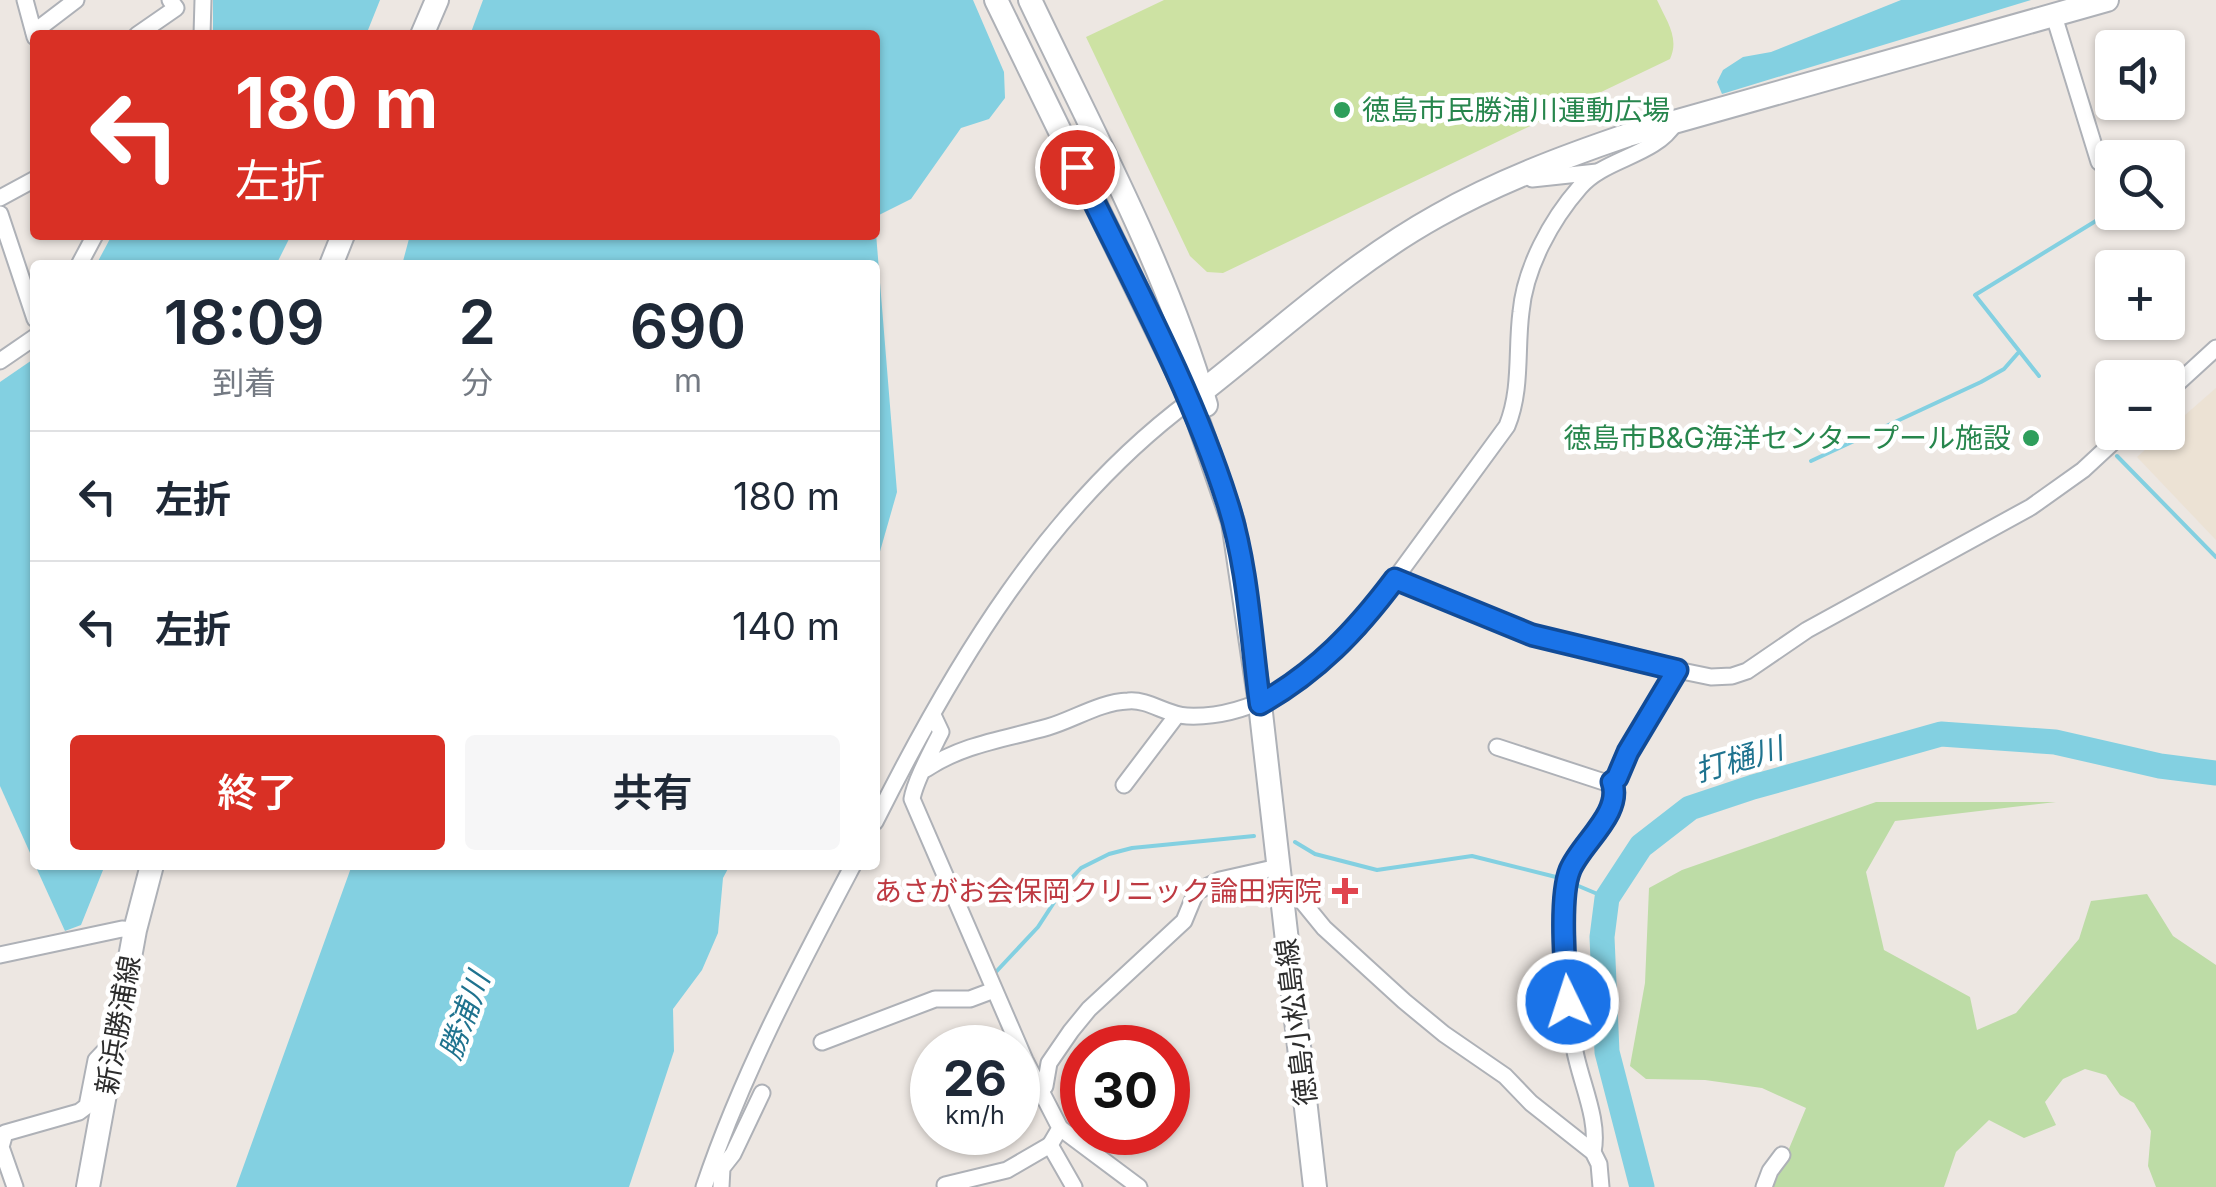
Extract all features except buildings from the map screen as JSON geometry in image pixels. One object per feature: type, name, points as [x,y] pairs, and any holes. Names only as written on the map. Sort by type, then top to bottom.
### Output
[{"type":"main road","points":[[424,30],[437,0]]},
{"type":"main road","name":"徳島小松島線","points":[[996,0],[1184,364]]},
{"type":"main road","name":"徳島小松島線","points":[[1030,0],[1152,256],[1184,364],[1214,431],[1239,550],[1260,704],[1315,1187]]},
{"type":"main road","points":[[1196,396],[1226,376],[1343,277],[1434,217],[1511,180],[1628,134],[2106,0]]},
{"type":"main road","name":"新浜勝浦線","points":[[88,1187],[135,930],[151,870]]},
{"type":"street","points":[[24,0],[33,30]]},
{"type":"street","points":[[40,30],[76,0]]},
{"type":"street","points":[[144,30],[176,8],[170,0]]},
{"type":"street","points":[[202,0],[202,30]]},
{"type":"street","points":[[2054,16],[2095,152]]},
{"type":"street","points":[[926,769],[959,750],[1052,726],[1102,706],[1141,702],[1177,715],[1214,715],[1260,704],[1346,640],[1508,426],[1517,397],[1521,308],[1543,242],[1581,186],[1598,172],[1668,135],[1674,124]]},
{"type":"street","points":[[1511,180],[1598,172]]},
{"type":"street","points":[[0,198],[30,182]]},
{"type":"street","points":[[0,214],[30,306]]},
{"type":"street","points":[[0,277],[16,268]]},
{"type":"street","points":[[0,361],[30,341]]},
{"type":"street","points":[[2185,376],[2216,348]]},
{"type":"street","points":[[880,812],[893,782],[994,615],[1047,540],[1137,442],[1196,396]]},
{"type":"street","points":[[1395,579],[1532,635],[1712,677],[1747,671],[1807,630],[2031,506],[2105,450]]},
{"type":"street","points":[[1497,748],[1612,782],[1677,670]]},
{"type":"street","points":[[1124,786],[1177,715]]},
{"type":"street","points":[[883,806],[914,784],[926,769],[941,732],[933,716]]},
{"type":"street","points":[[1593,1152],[1594,1128],[1581,1084],[1568,1002],[1564,888],[1570,868],[1589,844],[1613,801],[1612,782]]},
{"type":"street","points":[[914,784],[912,799],[916,813],[1010,1025]]},
{"type":"street","points":[[704,1187],[716,1166],[764,1034],[849,870]]},
{"type":"street","points":[[1040,1088],[1045,1086],[1049,1063],[1071,1031],[1089,1009],[1184,921],[1196,892],[1220,880],[1279,874],[1324,928],[1418,1012],[1504,1076],[1593,1152],[1599,1164],[1601,1187]]},
{"type":"street","points":[[0,955],[135,930]]},
{"type":"street","points":[[822,1042],[935,998],[970,999],[994,990]]},
{"type":"street","points":[[16,1187],[1,1147],[5,1132],[79,1112],[87,1106],[96,1060],[114,1041]]},
{"type":"street","points":[[716,1166],[733,1154],[762,1093]]},
{"type":"street","points":[[946,1186],[1006,1170],[1050,1145],[1060,1128],[1040,1093]]},
{"type":"street","points":[[1050,1145],[1074,1187]]},
{"type":"street","points":[[1096,1155],[1139,1187]]},
{"type":"street","points":[[1764,1187],[1782,1155]]},
{"type":"street","points":[[716,1166],[722,1187]]},
{"type":"shaded area","points":[[2216,388],[2216,540],[2137,457],[2145,450],[2185,450],[2185,415]]},
{"type":"green space","name":"徳島市民勝浦川運動広場","points":[[1164,0],[1657,0],[1671,29],[1673,51],[1670,59],[1223,273],[1207,272],[1190,256],[1086,37]]},
{"type":"green space","points":[[1876,802],[2056,802],[1895,821],[1866,872],[1884,950],[1970,997],[1977,1030],[2016,1013],[2079,939],[2091,901],[2147,894],[2173,936],[2216,965],[2216,1187],[2156,1187],[2148,1166],[2151,1131],[2134,1103],[2120,1095],[2106,1075],[2085,1069],[2063,1079],[2045,1102],[2056,1125],[2024,1138],[1989,1120],[1956,1152],[1944,1187],[1773,1187],[1806,1108],[1762,1088],[1705,1080],[1646,1079],[1630,1066],[1645,983],[1649,888],[1682,870]]},
{"type":"water","points":[[213,0],[380,0],[368,30],[213,30]]},
{"type":"water","points":[[483,0],[973,0],[1004,72],[1005,98],[989,119],[961,128],[911,199],[880,214],[880,30],[472,30]]},
{"type":"water","points":[[1901,0],[2031,0],[1722,94],[1717,82],[1723,70],[1743,57],[1771,52]]},
{"type":"water","points":[[109,240],[288,240],[278,260],[99,260]]},
{"type":"water","points":[[409,240],[877,240],[878,260],[403,260]]},
{"type":"water","points":[[880,283],[897,492],[880,552]]},
{"type":"water","points":[[30,361],[30,853],[0,786],[0,382]]},
{"type":"water","points":[[37,870],[103,870],[81,925],[65,931]]},
{"type":"water","name":"勝浦川","points":[[350,870],[727,870],[723,878],[718,933],[702,970],[673,1009],[674,1051],[629,1187],[236,1187]]},
{"type":"waterway","points":[[2039,376],[1975,295],[2095,221]]},
{"type":"waterway","points":[[1811,461],[1981,382],[2004,369],[2018,353]]},
{"type":"waterway","points":[[2117,456],[2216,557]]},
{"type":"waterway","name":"打樋川","points":[[1642,1187],[1607,1052],[1602,937],[1607,898],[1641,846],[1690,808],[1941,734],[2055,742],[2160,766],[2216,773]]},
{"type":"waterway","points":[[994,974],[1038,927],[1081,868],[1132,848],[1254,836]]},
{"type":"waterway","points":[[1295,842],[1315,854],[1377,870],[1472,856],[1560,878]]},
{"type":"waterway","points":[[1569,882],[1607,898]]},
{"type":"place","name":"徳島市民勝浦川運動広場","points":[[1342,110]]},
{"type":"place","name":"徳島市B&G海洋センタープール施設","points":[[2031,438]]},
{"type":"place","name":"あさがお会保岡クリニック論田病院","points":[[1345,891]]},
{"type":"route","points":[[1077,167],[1190,400],[1228,502],[1239,550],[1260,704],[1317,665],[1359,628],[1395,579],[1532,635],[1677,670],[1612,782],[1613,801],[1589,844],[1570,868],[1564,888],[1568,1002]]}]
